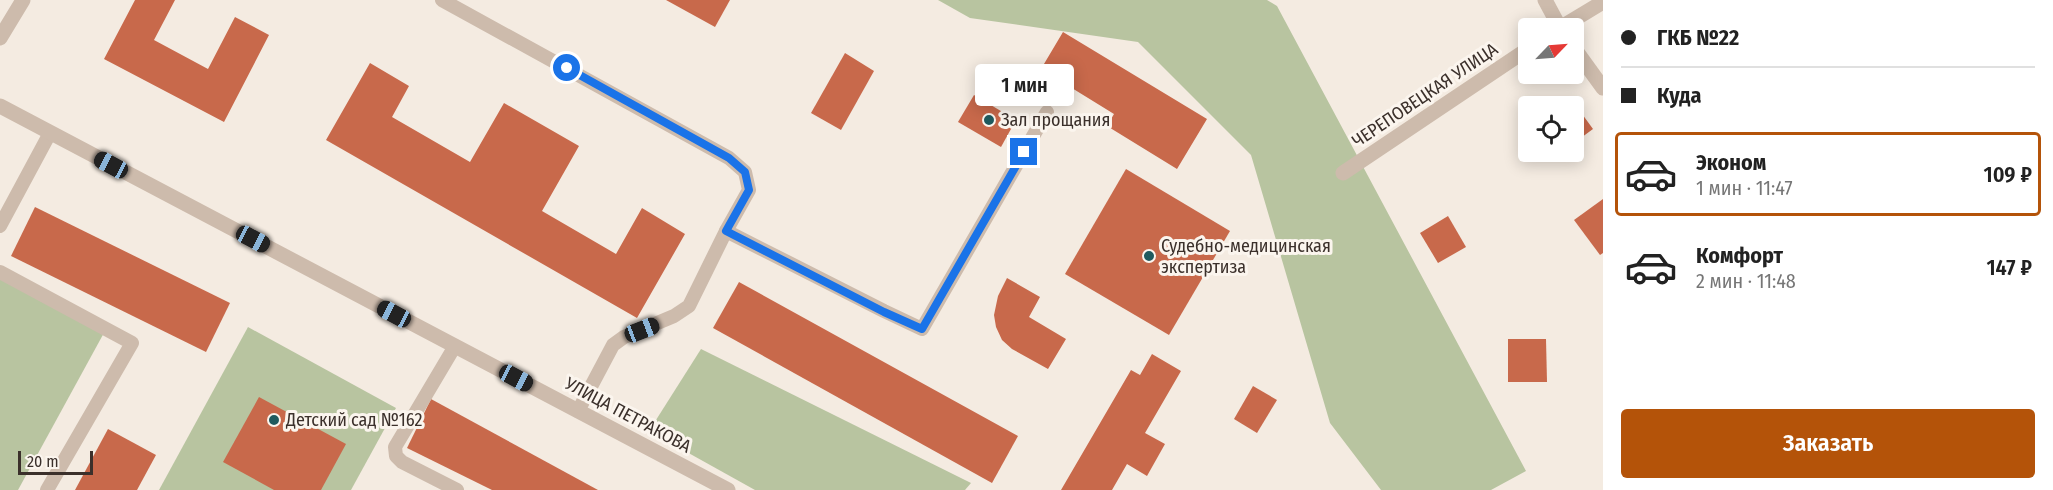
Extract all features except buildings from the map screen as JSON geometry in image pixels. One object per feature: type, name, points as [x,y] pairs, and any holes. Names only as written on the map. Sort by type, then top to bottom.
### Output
[{"type":"street","points":[[0,38],[22,0]]},
{"type":"street","points":[[1545,0],[1555,18]]},
{"type":"street","points":[[1577,18],[1603,2]]},
{"type":"street","name":"ЧЕРЕПОВЕЦКАЯ УЛИЦА","points":[[1343,173],[1518,56]]},
{"type":"street","points":[[1584,62],[1603,88]]},
{"type":"street","name":"УЛИЦА ПЕТРАКОВА","points":[[0,106],[728,490]]},
{"type":"lane","points":[[442,0],[729,158],[745,172],[749,190],[689,306],[674,316],[624,337],[613,345],[578,411]]},
{"type":"lane","points":[[726,231],[922,329],[1047,112]]},
{"type":"lane","points":[[0,226],[50,133]]},
{"type":"lane","points":[[0,272],[132,343],[47,490]]},
{"type":"lane","points":[[455,346],[395,447],[396,456],[402,462],[457,490]]},
{"type":"green space","points":[[938,0],[1267,0],[1277,6],[1526,471],[1491,490],[1381,490],[1330,423],[1251,155],[1138,42],[970,18]]},
{"type":"green space","points":[[0,273],[105,331],[18,490],[0,490]]},
{"type":"green space","points":[[248,327],[396,408],[351,490],[159,490]]},
{"type":"green space","points":[[701,349],[971,483],[965,490],[755,490],[649,431]]},
{"type":"place","name":"Зал прощания","points":[[989,120]]},
{"type":"place","name":"Судебно-медицинская экспертиза","points":[[1149,256]]},
{"type":"place","name":"Детский сад №162","points":[[274,420]]},
{"type":"route","points":[[567,68],[729,158],[745,172],[749,190],[726,231],[922,329],[1024,152]]}]
